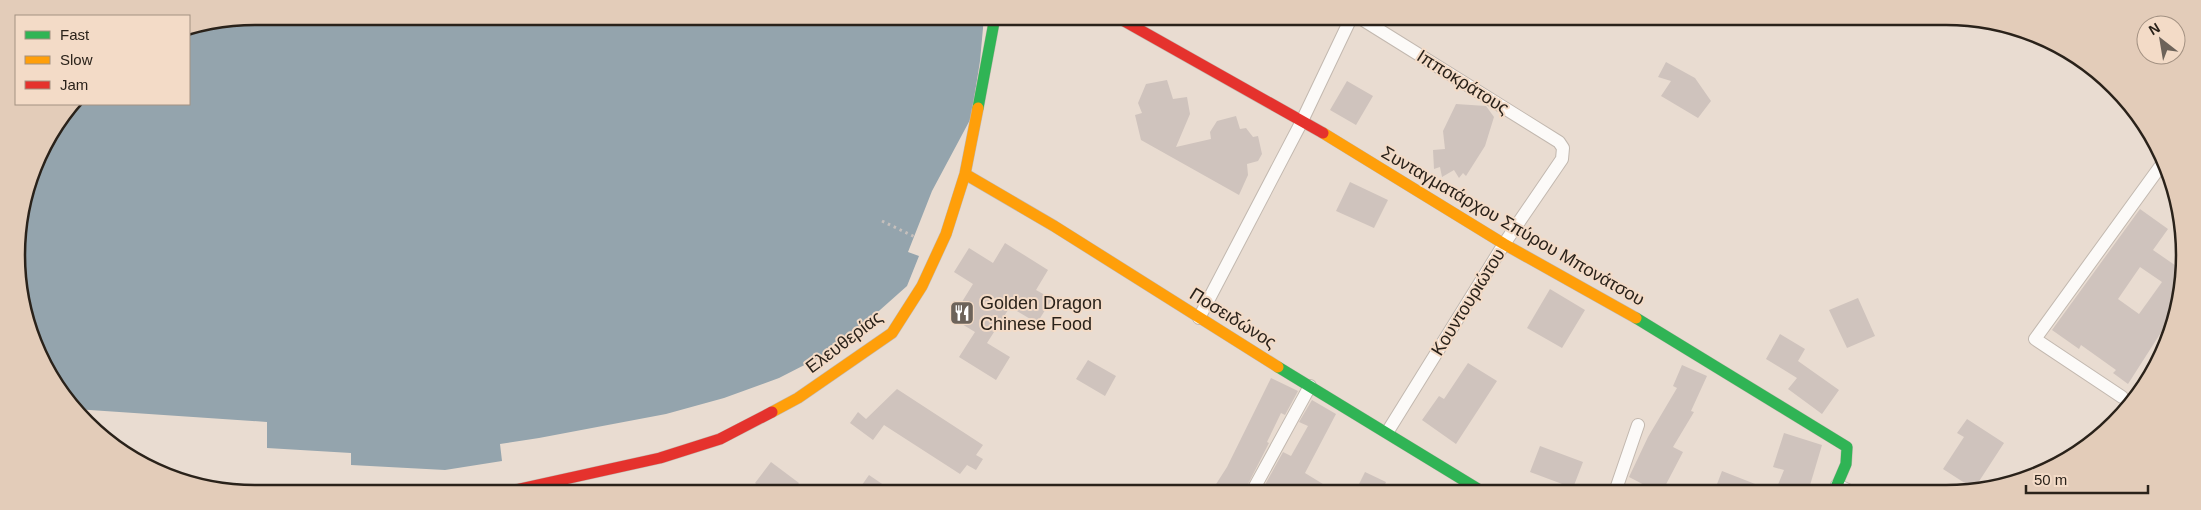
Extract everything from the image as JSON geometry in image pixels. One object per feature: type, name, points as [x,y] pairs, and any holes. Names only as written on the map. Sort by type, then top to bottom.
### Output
[{"type":"street","name":"Ελευθερίας","points":[[538,485],[660,458],[720,439],[806,393],[892,332],[922,286],[946,234],[965,174],[993,25]]},
{"type":"street","name":"Συνταγματάρχου Σπύρου Μπονάτσου","points":[[1130,25],[1340,144],[1504,244],[1642,321],[1847,447],[1849,454],[1836,485]]},
{"type":"street","points":[[1199,318],[1301,123],[1347,25]]},
{"type":"street","name":"Ιπποκράτους","points":[[1371,25],[1559,142],[1563,148]]},
{"type":"street","name":"Κουντουριώτου","points":[[1388,431],[1504,244],[1562,159],[1563,148]]},
{"type":"street","points":[[2122,397],[2035,339],[2159,169]]},
{"type":"street","name":"Ποσειδώνος","points":[[965,174],[1016,202],[1199,318],[1388,431],[1472,485]]},
{"type":"street","points":[[1256,485],[1310,386]]},
{"type":"street","points":[[1617,485],[1638,425]]},
{"type":"path","points":[[882,221],[915,237]]},
{"type":"shaded area","points":[[240,25],[983,25],[971,118],[932,191],[908,252],[919,256],[907,286],[850,337],[822,356],[779,378],[724,398],[666,414],[500,444],[502,461],[445,470],[351,465],[351,453],[267,448],[267,422],[84,410],[64,383],[49,357],[37,329],[29,300],[25,270],[25,240],[29,210],[37,181],[56,140],[80,105],[190,105],[190,34],[210,29]]},
{"type":"building","points":[[1666,62],[1695,78],[1711,101],[1698,118],[1661,96],[1671,81],[1658,77]]},
{"type":"building","points":[[1167,80],[1173,99],[1187,97],[1190,114],[1176,147],[1211,139],[1210,132],[1217,121],[1236,116],[1240,129],[1246,128],[1253,137],[1258,136],[1262,154],[1258,161],[1247,164],[1248,175],[1239,195],[1141,140],[1135,115],[1142,113],[1138,103],[1146,84]]},
{"type":"building","points":[[1347,81],[1373,96],[1356,125],[1330,110]]},
{"type":"building","points":[[1456,104],[1486,106],[1494,117],[1485,146],[1466,176],[1463,173],[1459,178],[1454,170],[1442,177],[1440,167],[1434,169],[1433,150],[1445,149],[1443,131]]},
{"type":"building","points":[[1350,182],[1388,200],[1374,228],[1336,211]]},
{"type":"building","points":[[2140,209],[2168,229],[2153,250],[2176,266],[2172,300],[2165,327],[2128,384],[2113,373],[2116,370],[2081,345],[2079,349],[2052,330]],"holes":[[[2140,267],[2162,282],[2139,314],[2118,299]]]},
{"type":"building","points":[[1005,243],[1048,270],[1036,290],[1052,299],[1037,323],[1010,307],[987,343],[1010,357],[996,380],[959,357],[975,332],[952,318],[973,284],[954,272],[969,248],[993,263]]},
{"type":"building","points":[[1550,289],[1585,310],[1562,348],[1527,328]]},
{"type":"building","points":[[1858,298],[1875,336],[1847,348],[1829,310]]},
{"type":"building","points":[[1780,334],[1805,349],[1798,361],[1839,390],[1822,414],[1788,389],[1797,378],[1766,359]]},
{"type":"building","points":[[1088,360],[1116,376],[1105,396],[1076,379]]},
{"type":"building","points":[[1468,363],[1497,381],[1456,444],[1422,420],[1439,396],[1444,399]]},
{"type":"building","points":[[1682,365],[1707,376],[1691,411],[1694,412],[1673,447],[1683,452],[1666,485],[1644,485],[1629,477],[1648,437],[1677,388],[1673,386]]},
{"type":"building","points":[[1271,378],[1298,391],[1285,415],[1281,413],[1267,442],[1269,443],[1248,485],[1215,485],[1227,467]]},
{"type":"building","points":[[897,389],[983,445],[976,455],[983,459],[976,470],[967,465],[960,474],[884,425],[873,440],[850,423],[858,412],[866,419]]},
{"type":"building","points":[[1312,400],[1336,414],[1305,473],[1325,485],[1265,485],[1283,452],[1291,456],[1308,426],[1299,422]]},
{"type":"building","points":[[1967,419],[2004,443],[1978,483],[1967,484],[1943,469],[1964,437],[1957,433]]},
{"type":"building","points":[[1784,433],[1822,445],[1810,485],[1778,485],[1784,470],[1773,467]]},
{"type":"building","points":[[1540,446],[1583,462],[1574,485],[1565,485],[1530,472]]},
{"type":"building","points":[[771,462],[799,483],[797,485],[757,485],[755,483]]},
{"type":"building","points":[[1722,471],[1758,485],[1717,485]]},
{"type":"building","points":[[1365,472],[1386,482],[1385,485],[1358,485]]},
{"type":"building","points":[[869,475],[884,485],[862,485]]},
{"type":"traffic: fast","points":[[978,108],[994,25]]},
{"type":"traffic: fast","points":[[1636,318],[1847,447],[1846,464],[1837,485]]},
{"type":"traffic: fast","points":[[1278,367],[1472,485]]},
{"type":"traffic: slow","points":[[772,412],[798,398],[892,333],[922,286],[946,234],[965,174],[978,108]]},
{"type":"traffic: slow","points":[[1323,133],[1504,244],[1636,318]]},
{"type":"traffic: slow","points":[[965,174],[1054,226],[1278,367]]},
{"type":"traffic: jam","points":[[1131,25],[1323,133]]},
{"type":"traffic: jam","points":[[538,485],[660,458],[720,439],[772,412]]},
{"type":"place","name":"Golden Dragon Chinese Food","points":[[962,313]]}]
